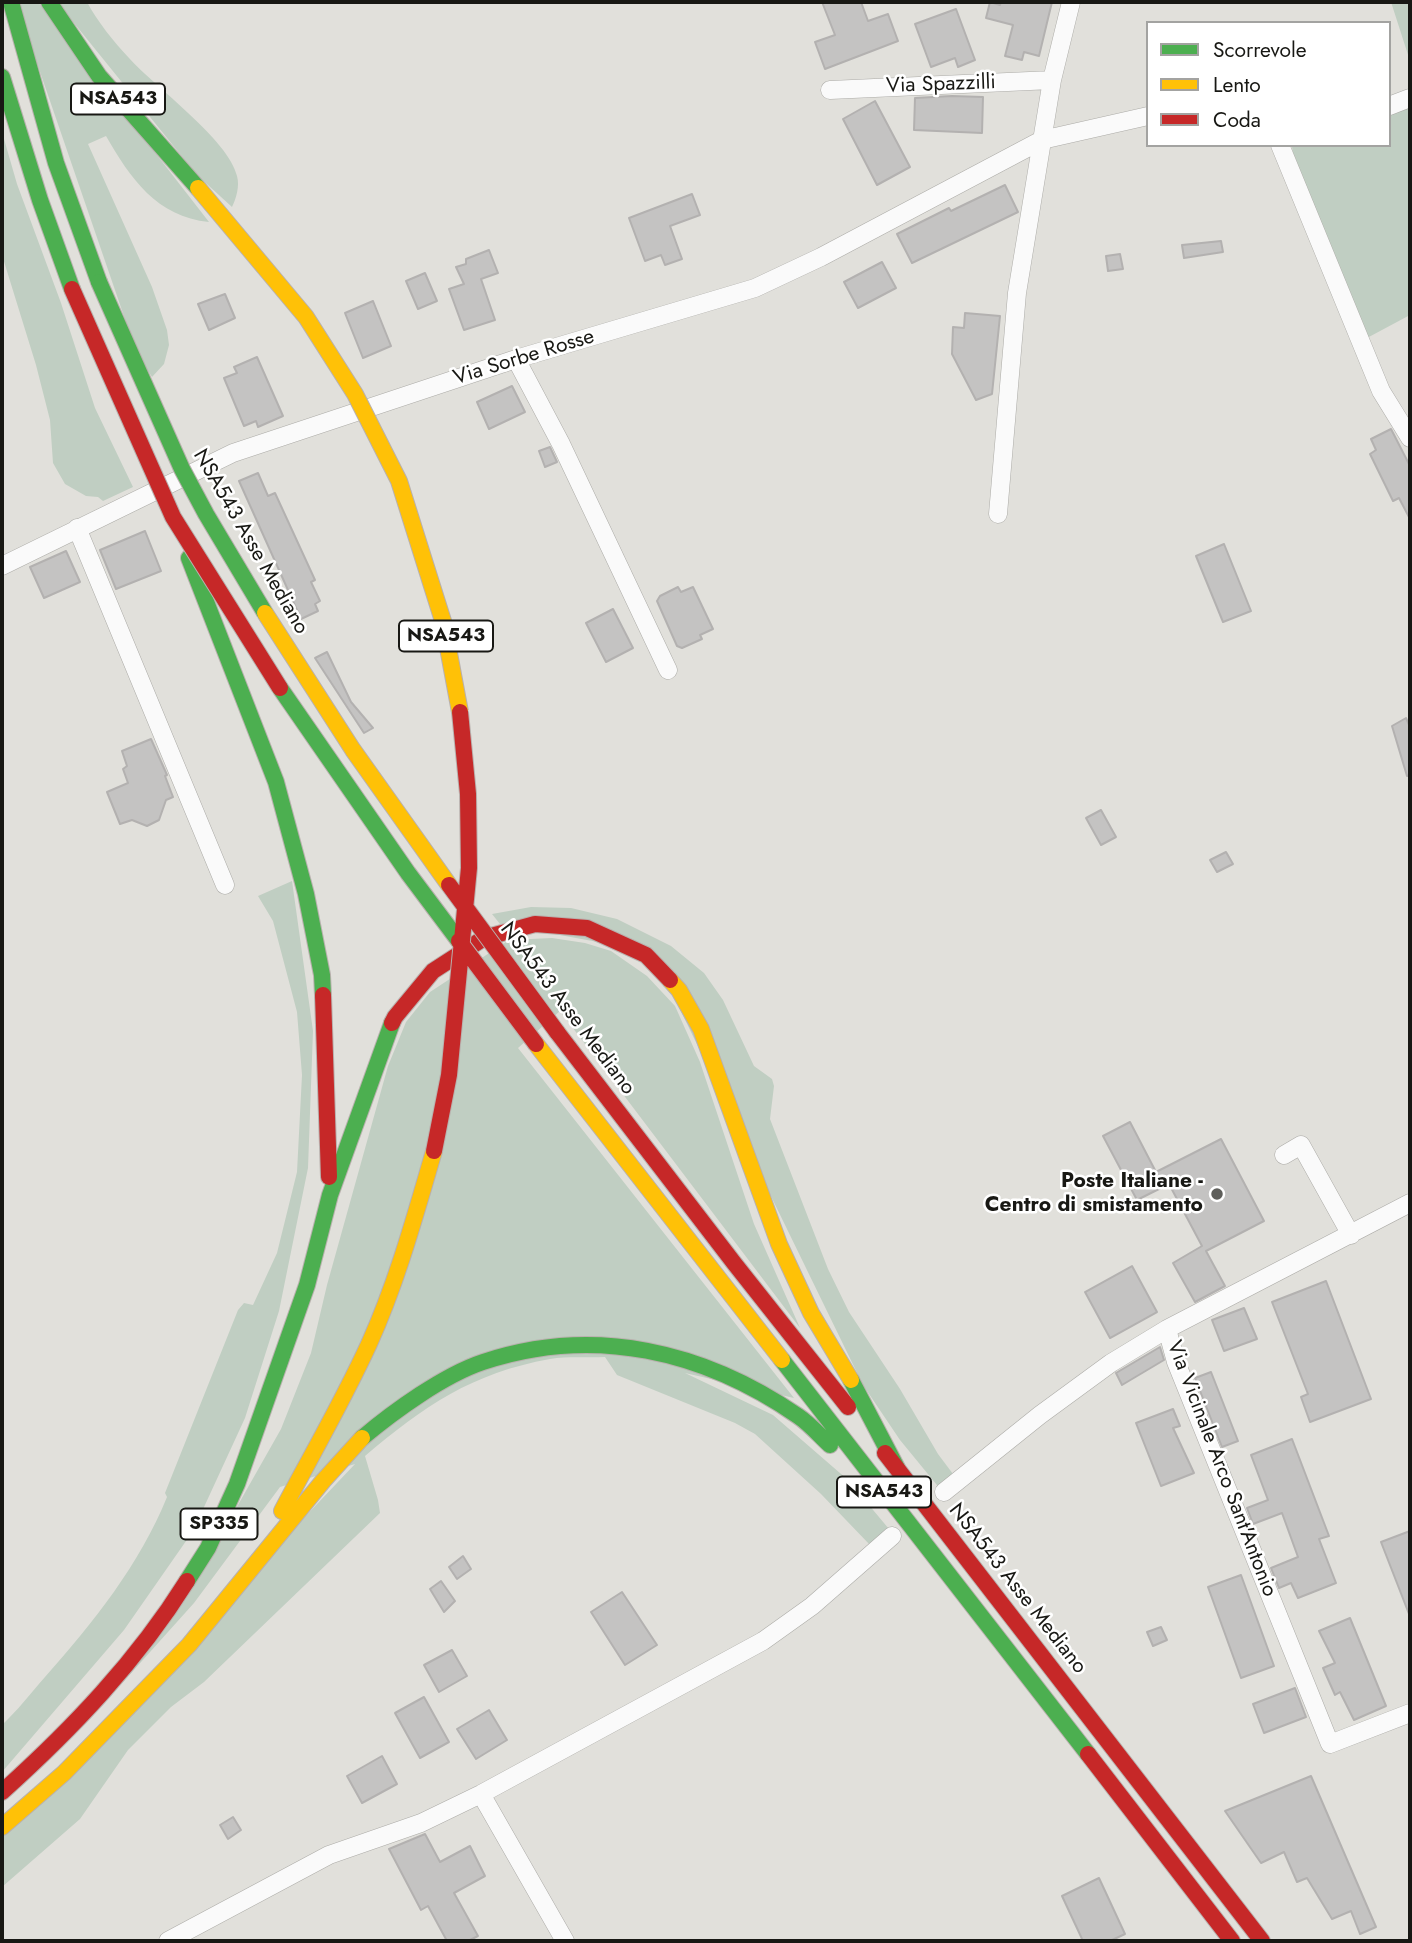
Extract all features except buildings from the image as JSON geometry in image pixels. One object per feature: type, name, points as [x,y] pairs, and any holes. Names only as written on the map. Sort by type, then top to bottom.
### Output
[{"type":"highway","name":"NSA543 Asse Mediano","points":[[11,2],[56,163],[99,282],[143,389],[196,496],[269,621],[342,734],[433,865],[557,1032],[1262,1941]]},
{"type":"highway","name":"NSA543","points":[[49,2],[94,70],[306,317],[355,394],[399,481],[443,621],[459,700],[468,794],[469,868],[449,1074],[434,1151],[403,1259],[370,1343],[302,1472]]},
{"type":"highway","name":"NSA543 Asse Mediano","points":[[2,77],[40,200],[72,289],[173,517],[293,708],[408,873],[536,1044],[1167,1854],[1231,1941]]},
{"type":"highway","name":"NSA543","points":[[173,517],[276,782],[306,894],[322,975],[330,1195]]},
{"type":"highway","name":"NSA543","points":[[330,1195],[376,1064],[396,1017],[433,971],[484,937],[535,923],[587,928],[646,955],[679,990],[701,1029],[779,1244],[811,1313],[853,1383],[897,1468]]},
{"type":"highway","name":"SP335","points":[[2,1792],[39,1759],[129,1664],[165,1616],[208,1548],[237,1484],[268,1399],[307,1285],[330,1195]]},
{"type":"highway","name":"NSA543","points":[[323,1481],[363,1437],[430,1388],[482,1362],[545,1347],[615,1345],[668,1354],[732,1378],[799,1417],[886,1495]]},
{"type":"highway","name":"SP335","points":[[253,1568],[302,1472]]},
{"type":"highway","name":"SP335","points":[[2,1827],[65,1773],[189,1645],[323,1481]]},
{"type":"street","points":[[998,514],[1017,293],[1052,80],[1071,2]]},
{"type":"street","name":"Via Spazzilli","points":[[830,90],[1052,80]]},
{"type":"street","points":[[1391,105],[1410,98]]},
{"type":"street","name":"Via Sorbe Rosse","points":[[2,566],[233,453],[516,359],[754,288],[821,257],[1042,140],[1146,116]]},
{"type":"street","points":[[1281,147],[1381,391],[1410,438]]},
{"type":"street","points":[[516,359],[561,444],[668,670]]},
{"type":"street","points":[[77,528],[225,885]]},
{"type":"street","points":[[1284,1155],[1301,1145],[1350,1235]]},
{"type":"street","name":"Via Vicinale Arco Sant'Antonio","points":[[1410,1203],[1167,1329],[1176,1362],[1330,1744],[1410,1713]]},
{"type":"street","points":[[944,1492],[1080,1385],[1167,1329]]},
{"type":"street","points":[[167,1941],[329,1856],[421,1823],[481,1794],[763,1641],[812,1606],[892,1536]]},
{"type":"street","points":[[481,1794],[565,1941]]},
{"type":"green space","points":[[16,2],[38,2],[209,222],[191,219],[160,204],[135,180],[106,136],[88,144],[152,287],[167,330],[169,345],[164,364],[152,377],[137,354]]},
{"type":"green space","points":[[57,2],[87,2],[106,31],[129,58],[190,114],[220,146],[231,162],[238,180],[232,207],[197,175]]},
{"type":"green space","points":[[1391,2],[1410,2],[1410,61]]},
{"type":"green space","points":[[1410,103],[1410,315],[1367,338],[1293,158],[1292,147],[1391,147],[1391,110]]},
{"type":"green space","points":[[2,132],[17,184],[61,303],[95,408],[133,487],[103,501],[98,497],[86,496],[65,484],[53,463],[50,420],[2,255]]},
{"type":"green space","points":[[292,881],[313,1031],[308,1168],[279,1311],[245,1418],[193,1531],[124,1630],[2,1772],[2,1725],[98,1614],[143,1546],[167,1497],[165,1493],[238,1310],[244,1303],[253,1305],[277,1253],[297,1172],[302,1075],[297,1012],[273,921],[258,896]]},
{"type":"green space","points":[[531,907],[571,908],[617,919],[671,946],[704,973],[723,1000],[754,1066],[772,1079],[774,1086],[770,1119],[828,1269],[849,1312],[900,1389],[938,1454],[956,1478],[941,1490],[900,1440],[863,1385],[652,952],[500,924],[492,914]]},
{"type":"green space","points":[[552,938],[585,943],[611,951],[647,976],[675,1006],[700,1062],[754,1224],[800,1328],[560,1011],[518,1048],[794,1398],[685,1373],[773,1415],[848,1480],[889,1529],[870,1545],[821,1494],[755,1434],[735,1423],[617,1375],[605,1357],[550,1359],[496,1373],[429,1407],[365,1456],[380,1513],[204,1682],[171,1707],[128,1750],[80,1819],[2,1887],[2,1836],[355,1464],[280,1487],[194,1603],[98,1710],[234,1512],[281,1429],[311,1353],[327,1285],[388,1066],[406,1022],[430,992],[509,940]]},
{"type":"traffic: fast","points":[[11,2],[56,163],[99,282]]},
{"type":"traffic: fast","points":[[49,2],[99,76],[198,188]]},
{"type":"traffic: fast","points":[[2,77],[40,200],[72,289]]},
{"type":"traffic: fast","points":[[99,282],[182,469],[265,613]]},
{"type":"traffic: fast","points":[[189,558],[276,782],[306,894],[322,975],[323,995]]},
{"type":"traffic: fast","points":[[280,688],[408,873],[459,941]]},
{"type":"traffic: fast","points":[[187,1581],[208,1548],[237,1484],[307,1285],[330,1195],[392,1023]]},
{"type":"traffic: fast","points":[[362,1438],[420,1395],[483,1362],[525,1351],[566,1346],[607,1346],[647,1351],[725,1375],[798,1416],[830,1445]]},
{"type":"traffic: fast","points":[[782,1360],[1088,1754]]},
{"type":"traffic: fast","points":[[851,1380],[897,1468]]},
{"type":"traffic: slow","points":[[198,188],[306,317],[355,394],[399,481],[443,621],[460,712]]},
{"type":"traffic: slow","points":[[265,613],[353,750],[449,885]]},
{"type":"traffic: slow","points":[[670,980],[679,990],[701,1029],[779,1244],[811,1313],[851,1380]]},
{"type":"traffic: slow","points":[[536,1044],[782,1360]]},
{"type":"traffic: slow","points":[[282,1511],[349,1386],[379,1321],[405,1249],[434,1151]]},
{"type":"traffic: slow","points":[[2,1827],[64,1773],[189,1645],[323,1481],[362,1438]]},
{"type":"traffic: jam","points":[[72,289],[173,517],[280,688]]},
{"type":"traffic: jam","points":[[434,1151],[449,1075],[469,868],[468,794],[460,712]]},
{"type":"traffic: jam","points":[[449,885],[557,1032]]},
{"type":"traffic: jam","points":[[392,1023],[433,971],[484,938],[535,924],[587,928],[646,955],[670,980]]},
{"type":"traffic: jam","points":[[459,941],[536,1044]]},
{"type":"traffic: jam","points":[[323,995],[329,1177]]},
{"type":"traffic: jam","points":[[557,1032],[848,1407]]},
{"type":"traffic: jam","points":[[885,1453],[1262,1941]]},
{"type":"traffic: jam","points":[[2,1792],[102,1693],[147,1639],[187,1581]]},
{"type":"traffic: jam","points":[[1088,1754],[1232,1941]]},
{"type":"place","name":"Poste Italiane - Centro di smistamento","points":[[1217,1194]]}]
